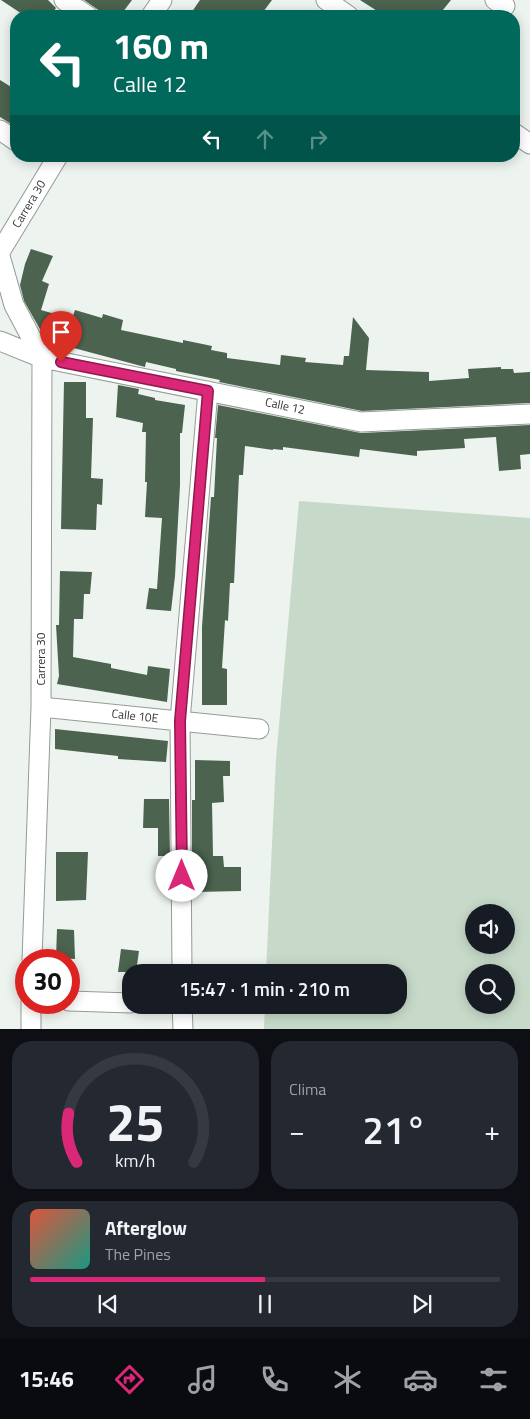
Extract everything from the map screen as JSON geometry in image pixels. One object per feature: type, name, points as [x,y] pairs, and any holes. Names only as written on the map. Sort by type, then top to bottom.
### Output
[{"type":"street","points":[[64,0],[79,10]]},
{"type":"street","points":[[326,0],[340,10]]},
{"type":"street","name":"Carrera 30","points":[[0,252],[48,162]]},
{"type":"street","points":[[0,256],[14,305],[42,358]]},
{"type":"street","name":"Calle 12","points":[[0,341],[42,358],[361,422],[530,414]]},
{"type":"street","name":"Carrera 30","points":[[32,949],[41,707],[42,358]]},
{"type":"street","points":[[182,964],[180,721],[208,391]]},
{"type":"street","name":"Calle 10E","points":[[41,707],[259,729]]},
{"type":"street","points":[[80,1001],[122,1003]]},
{"type":"street","points":[[31,1014],[32,1029]]},
{"type":"street","points":[[182,1014],[183,1029]]},
{"type":"green space","points":[[299,501],[530,518],[530,1029],[264,1029],[265,1014],[407,1014],[407,964],[266,964],[276,759]]},
{"type":"building","points":[[1,0],[48,0],[56,8],[54,10],[16,10]]},
{"type":"building","points":[[84,0],[132,0],[124,10],[98,10]]},
{"type":"building","points":[[200,0],[272,0],[264,10],[193,10]]},
{"type":"building","points":[[360,0],[451,0],[443,10],[376,10]]},
{"type":"building","points":[[0,80],[10,86],[10,123],[0,117]]},
{"type":"building","points":[[31,249],[53,256],[42,281],[49,284],[41,310],[72,319],[75,310],[102,318],[103,314],[123,320],[121,330],[183,343],[183,340],[212,346],[211,350],[227,353],[227,358],[280,365],[281,355],[306,358],[305,362],[343,365],[344,356],[349,356],[353,317],[369,338],[366,370],[429,372],[429,381],[469,378],[468,369],[501,367],[501,369],[513,369],[514,373],[530,372],[530,403],[362,411],[219,382],[220,380],[176,371],[176,369],[146,362],[145,367],[55,343],[58,333],[41,331],[24,301],[20,285]]},
{"type":"building","points":[[64,382],[86,382],[86,418],[93,418],[91,478],[103,479],[102,505],[97,504],[96,530],[61,529]]},
{"type":"building","points":[[118,385],[139,389],[138,394],[155,398],[155,400],[185,405],[182,433],[180,433],[180,485],[171,611],[146,609],[149,588],[157,589],[162,518],[145,517],[147,482],[145,482],[146,432],[142,432],[143,423],[116,417]]},
{"type":"building","points":[[218,405],[361,433],[530,425],[530,454],[520,455],[521,469],[499,471],[496,437],[464,439],[465,448],[417,451],[417,456],[360,449],[359,457],[283,447],[283,450],[273,450],[245,446],[243,475],[239,475],[234,583],[230,583],[228,621],[225,620],[222,668],[227,669],[227,705],[202,705],[202,627],[211,497],[214,497],[217,438],[215,438]]},
{"type":"building","points":[[60,571],[92,572],[90,594],[84,594],[83,619],[74,619],[73,657],[111,664],[111,668],[147,675],[148,666],[170,669],[167,702],[57,684],[59,676],[56,625],[59,625]]},
{"type":"building","points":[[55,729],[168,741],[166,762],[118,759],[118,756],[55,749]]},
{"type":"building","points":[[195,760],[230,761],[230,776],[223,776],[224,802],[212,803],[213,856],[223,856],[224,867],[241,867],[241,891],[195,892],[195,854],[192,854],[192,800],[195,800]]},
{"type":"building","points":[[144,799],[169,799],[170,856],[158,856],[158,828],[143,828]]},
{"type":"building","points":[[56,852],[88,852],[86,900],[56,901]]},
{"type":"building","points":[[57,929],[74,930],[75,949],[56,949]]},
{"type":"building","points":[[121,949],[139,951],[137,964],[122,964],[122,972],[118,972]]},
{"type":"route","points":[[61,362],[208,391],[180,721],[182,876]]}]
